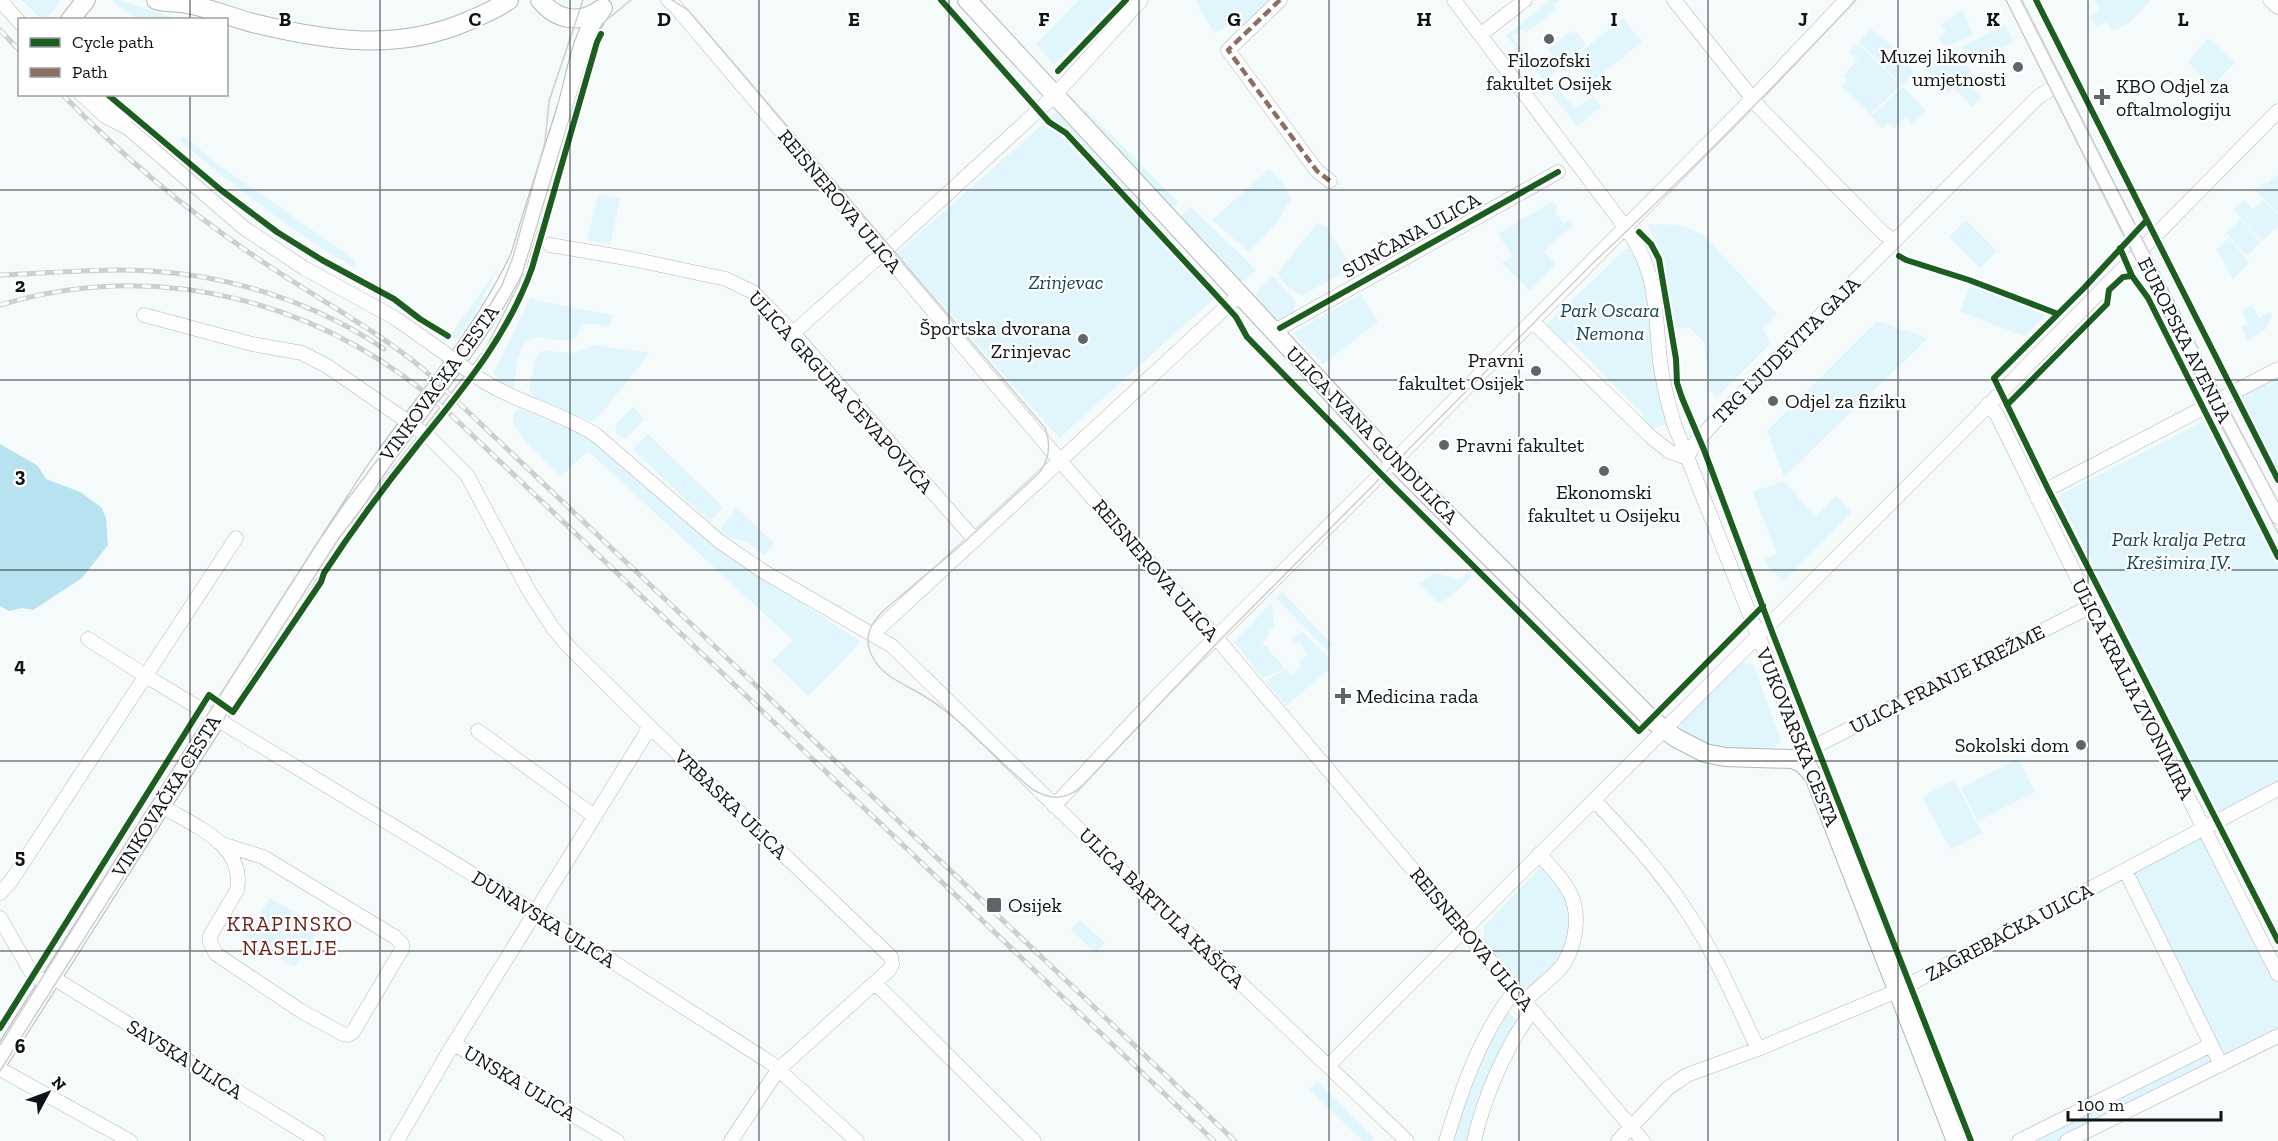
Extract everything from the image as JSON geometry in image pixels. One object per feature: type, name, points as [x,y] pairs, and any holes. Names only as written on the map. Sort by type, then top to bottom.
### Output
[{"type":"main road","points":[[70,18],[73,0]]},
{"type":"main road","points":[[72,18],[86,0]]},
{"type":"main road","points":[[156,0],[171,4],[183,2],[282,30],[333,40],[362,42],[406,40],[433,34],[454,28],[511,0]]},
{"type":"main road","name":"ULICA IVANA GUNDULIĆA","points":[[967,0],[1395,461],[1664,730],[1685,744],[1713,755],[1797,760],[1814,776]]},
{"type":"main road","points":[[538,2],[561,16],[580,20],[609,3]]},
{"type":"main road","name":"VINKOVAČKA CESTA","points":[[0,1059],[334,534],[386,456],[474,339],[504,290],[519,259],[566,110],[587,31],[609,3]]},
{"type":"main road","name":"VINKOVAČKA CESTA","points":[[561,16],[573,32],[579,60]]},
{"type":"main road","name":"VUKOVARSKA CESTA","points":[[1814,776],[1956,1141]]},
{"type":"street","points":[[0,0],[18,21]]},
{"type":"street","points":[[793,333],[1055,95],[1141,0]]},
{"type":"street","points":[[1280,0],[1228,50],[1317,171],[1330,181]]},
{"type":"street","name":"VUKOVARSKA CESTA","points":[[1454,0],[1626,227],[1639,248],[1651,275],[1656,300],[1665,394],[1687,458],[1814,776]]},
{"type":"street","points":[[1480,36],[1525,0]]},
{"type":"street","points":[[1674,0],[1752,99],[1883,233],[1895,241]]},
{"type":"street","points":[[1054,806],[1216,637],[1395,461],[1752,99],[1846,0]]},
{"type":"street","name":"EUROPSKA AVENIJA","points":[[2014,0],[2216,401],[2278,518]]},
{"type":"street","points":[[2270,0],[2278,7]]},
{"type":"street","name":"REISNEROVA ULICA","points":[[669,2],[1060,460],[1216,637],[1643,1141]]},
{"type":"street","name":"TRG LJUDEVITA GAJA","points":[[1687,458],[1699,438],[2038,97],[2057,85]]},
{"type":"street","points":[[83,96],[105,116],[128,128]]},
{"type":"street","points":[[99,96],[116,112],[128,128]]},
{"type":"street","points":[[1328,1066],[2278,111]]},
{"type":"street","name":"ULICA BARTULA KAŠIĆA","points":[[128,128],[244,228],[304,268],[375,306],[501,392],[573,422],[596,435],[719,541],[761,570],[892,646],[1054,806],[1407,1141]]},
{"type":"street","name":"SUNČANA ULICA","points":[[1280,328],[1558,171]]},
{"type":"street","name":"ULICA GRGURA ČEVAPOVIĆA","points":[[550,245],[632,259],[726,279],[753,292],[793,333],[975,540]]},
{"type":"street","points":[[873,634],[1239,295]]},
{"type":"street","name":"VRBASKA ULICA","points":[[144,315],[252,344],[302,353],[327,366],[430,438],[467,474],[529,591],[553,628],[569,647],[891,957],[891,967],[778,1070],[731,1141]]},
{"type":"street","points":[[1532,321],[1651,437],[1670,452],[1687,458]]},
{"type":"street","points":[[2037,498],[2048,489],[2278,369]]},
{"type":"street","name":"ULICA KRALJA ZVONIMIRA","points":[[1988,404],[1997,415],[2278,974]]},
{"type":"street","points":[[0,893],[11,881],[236,538]]},
{"type":"street","name":"ULICA FRANJE KREŽME","points":[[1804,752],[2091,606]]},
{"type":"street","name":"DUNAVSKA ULICA","points":[[88,639],[535,912],[778,1070],[857,1141]]},
{"type":"street","points":[[397,1141],[454,1044],[650,727]]},
{"type":"street","points":[[478,731],[594,816]]},
{"type":"street","name":"ZAGREBAČKA ULICA","points":[[1618,1141],[1676,1081],[1710,1065],[1758,1049],[1897,992],[2278,789]]},
{"type":"street","points":[[1594,800],[1686,909],[1727,982],[1758,1049]]},
{"type":"street","points":[[160,805],[222,844],[232,855],[237,869],[237,890],[210,936],[210,942],[216,954],[301,1011],[348,1035],[402,949],[402,944],[395,937],[263,856],[222,844]]},
{"type":"street","points":[[237,869],[241,861],[252,852]]},
{"type":"street","points":[[1474,1141],[1477,1126],[1500,1068],[1528,1006],[1570,955],[1574,942],[1575,919],[1571,895],[1539,854]]},
{"type":"street","points":[[2125,870],[2221,1065]]},
{"type":"street","name":"SAVSKA ULICA","points":[[0,918],[31,972],[50,981],[318,1141]]},
{"type":"street","points":[[875,983],[1034,1141]]},
{"type":"street","points":[[1446,1141],[1463,1084],[1475,1056],[1515,990]]},
{"type":"street","points":[[2067,1141],[2278,1036]]},
{"type":"street","name":"UNSKA ULICA","points":[[454,1044],[617,1141]]},
{"type":"street","points":[[2019,1141],[2211,1045]]},
{"type":"street","points":[[0,1069],[130,1141]]},
{"type":"green space","points":[[22,0],[60,0],[53,12],[40,18]]},
{"type":"green space","points":[[118,0],[173,17],[135,18],[112,2]]},
{"type":"green space","points":[[1079,0],[1118,0],[1054,65],[1036,44]]},
{"type":"green space","points":[[1195,0],[1273,0],[1241,30],[1234,22],[1214,33]]},
{"type":"green space","points":[[1550,0],[1560,0],[1553,5],[1556,9],[1526,33],[1522,29],[1512,37],[1540,71],[1552,61],[1550,58],[1552,55],[1548,50],[1571,31],[1574,34],[1576,32],[1586,44],[1544,81],[1506,36]]},
{"type":"green space","points":[[2094,0],[2151,0],[2129,23],[2112,31],[2107,22],[2096,27],[2090,16],[2100,11]]},
{"type":"green space","points":[[1962,10],[1974,35],[1946,46],[1938,39],[1946,30],[1941,25]]},
{"type":"green space","points":[[1623,18],[1642,42],[1593,81],[1574,57]]},
{"type":"green space","points":[[2005,25],[2014,42],[1975,61],[1961,47]]},
{"type":"green space","points":[[1871,29],[1891,44],[1914,72],[1903,85],[1859,42]]},
{"type":"green space","points":[[2208,38],[2235,62],[2211,87],[2188,62]]},
{"type":"green space","points":[[1858,44],[1901,85],[1870,114],[1841,86],[1847,80],[1843,75],[1858,61],[1849,51]]},
{"type":"green space","points":[[1944,50],[1952,66],[1962,62],[1976,77],[1968,85],[1981,97],[1972,107],[1954,88],[1948,93],[1926,69]]},
{"type":"green space","points":[[1553,83],[1575,109],[1593,96],[1601,107],[1577,126],[1547,88]]},
{"type":"green space","points":[[1903,87],[1926,111],[1912,124],[1906,117],[1894,128],[1888,122],[1882,128],[1871,116]]},
{"type":"green space","points":[[1086,110],[1179,203],[1171,208],[1079,117]]},
{"type":"green space","name":"Zrinjevac","points":[[1057,112],[1220,293],[1059,438],[897,253]]},
{"type":"green space","points":[[184,136],[212,160],[355,260],[355,268],[309,239],[243,192],[180,141]]},
{"type":"green space","points":[[1269,169],[1284,184],[1291,199],[1275,225],[1249,252],[1212,220]]},
{"type":"green space","points":[[2277,175],[2278,213],[2255,190],[2264,182],[2267,184]]},
{"type":"green space","points":[[599,194],[620,199],[610,244],[587,240]]},
{"type":"green space","points":[[2244,200],[2253,209],[2263,200],[2278,215],[2278,226],[2262,241],[2233,210]]},
{"type":"green space","points":[[1553,201],[1558,206],[1554,211],[1564,224],[1569,221],[1573,225],[1544,251],[1556,264],[1530,291],[1502,263],[1512,256],[1498,234]]},
{"type":"green space","points":[[1191,207],[1256,270],[1245,280],[1238,282],[1180,217]]},
{"type":"green space","points":[[2240,219],[2261,242],[2247,256],[2226,233]]},
{"type":"green space","points":[[1966,220],[1997,251],[1980,268],[1949,237]]},
{"type":"green space","points":[[1317,223],[1326,227],[1353,267],[1303,295],[1288,286],[1278,273]]},
{"type":"green space","points":[[1649,224],[1680,225],[1703,235],[1777,314],[1763,328],[1770,344],[1717,397],[1710,390],[1704,342],[1689,327],[1673,329],[1663,253],[1648,227]]},
{"type":"green space","points":[[2229,238],[2249,262],[2233,280],[2217,249]]},
{"type":"green space","name":"Park Oscara Nemona","points":[[1627,248],[1643,275],[1648,290],[1657,382],[1667,423],[1650,430],[1639,420],[1643,415],[1570,340],[1565,345],[1545,326]]},
{"type":"green space","points":[[498,268],[475,313],[456,341],[452,336],[453,332]]},
{"type":"green space","points":[[1273,276],[1295,300],[1294,313],[1274,324],[1253,302],[1257,291]]},
{"type":"green space","points":[[1971,283],[2046,316],[2025,336],[1960,312]]},
{"type":"green space","points":[[1361,294],[1378,322],[1323,364],[1293,333]]},
{"type":"green space","points":[[531,297],[538,301],[613,315],[610,326],[583,323],[576,338],[573,339],[538,337],[530,340],[520,351],[514,387],[510,389],[496,379],[494,372]]},
{"type":"green space","points":[[2252,305],[2259,318],[2270,312],[2272,315],[2265,330],[2248,341],[2241,327],[2248,323],[2242,311]]},
{"type":"green space","points":[[1877,321],[1928,338],[1784,477],[1767,431]]},
{"type":"green space","points":[[594,345],[650,353],[596,420],[590,421],[535,399],[529,390],[535,359],[541,352],[573,353]]},
{"type":"green space","points":[[2278,371],[2278,471],[2239,394]]},
{"type":"green space","points":[[633,407],[645,419],[626,438],[621,437],[615,431],[617,423]]},
{"type":"green space","points":[[519,409],[577,432],[592,441],[770,582],[861,642],[808,696],[772,661],[793,640],[588,451],[561,476],[529,445],[513,423],[514,413]]},
{"type":"green space","name":"Park kralja Petra Krešimira IV.","points":[[2206,420],[2278,562],[2278,781],[2218,813],[2058,496]]},
{"type":"green space","points":[[648,434],[723,507],[710,522],[633,450]]},
{"type":"green space","points":[[1784,481],[1815,517],[1836,496],[1852,512],[1784,581],[1770,569],[1765,559],[1777,554],[1753,492]]},
{"type":"green space","points":[[736,507],[774,543],[764,555],[745,541],[728,537],[721,530],[721,526],[732,515]]},
{"type":"green space","points":[[1435,573],[1459,580],[1469,573],[1472,576],[1450,597],[1438,603],[1419,584]]},
{"type":"green space","points":[[1282,592],[1333,645],[1327,650],[1276,598]]},
{"type":"green space","points":[[1271,603],[1275,628],[1271,627],[1267,631],[1269,634],[1262,644],[1270,649],[1269,652],[1283,665],[1283,669],[1263,678],[1234,642]]},
{"type":"green space","points":[[1302,632],[1328,657],[1329,669],[1286,706],[1265,681],[1286,669],[1293,676],[1301,666],[1299,663],[1307,654],[1303,649],[1305,647],[1291,639]]},
{"type":"green space","points":[[1738,662],[1753,664],[1781,740],[1772,752],[1719,751],[1680,736],[1680,724],[1687,714]]},
{"type":"green space","points":[[2018,759],[2035,792],[1978,821],[1961,788]]},
{"type":"green space","points":[[1954,780],[1982,833],[1951,850],[1922,797]]},
{"type":"green space","points":[[2203,839],[2278,984],[2278,1032],[2225,1059],[2133,875],[2134,872]]},
{"type":"green space","points":[[1544,864],[1563,886],[1572,921],[1567,950],[1533,991],[1523,992],[1483,940],[1485,925]]},
{"type":"green space","points":[[270,898],[319,928],[295,967],[246,937]]},
{"type":"green space","points":[[1080,920],[1105,943],[1096,953],[1071,930]]},
{"type":"green space","points":[[1506,1009],[1517,1022],[1486,1087],[1468,1141],[1450,1141],[1462,1100]]},
{"type":"green space","points":[[2209,1051],[2216,1065],[2061,1141],[2030,1141]]},
{"type":"green space","points":[[1317,1081],[1374,1138],[1371,1141],[1363,1141],[1309,1089]]},
{"type":"water","points":[[0,444],[38,466],[46,479],[80,492],[101,507],[106,518],[108,545],[82,578],[33,610],[22,608],[9,611],[0,606]]},
{"type":"tram line","points":[[0,1045],[320,539],[473,333],[502,285],[513,257],[545,142],[549,101],[583,0]]},
{"type":"tram line","points":[[0,1071],[339,538],[486,348],[519,284],[594,38],[603,23],[631,0]]},
{"type":"tram line","points":[[672,0],[688,10],[1045,428],[1048,451],[1040,472],[961,545],[883,611],[871,626],[868,643],[872,656],[881,669],[950,714],[1032,789],[1052,797],[1071,794],[1083,785],[1219,641],[1594,262],[1727,133],[1856,0]]},
{"type":"tram line","points":[[2006,0],[2142,272],[2278,533]]},
{"type":"tram line","points":[[2021,0],[2278,502]]},
{"type":"railway","points":[[0,30],[18,49]]},
{"type":"railway","points":[[64,96],[134,163],[185,206],[266,264],[365,327],[422,368],[1235,1141]]},
{"type":"railway","points":[[0,275],[132,270],[212,279],[243,286],[302,305],[358,333],[384,349]]},
{"type":"railway","points":[[0,305],[60,291],[121,286],[180,289],[239,299],[295,317],[350,343],[401,375],[449,413],[1214,1141]]},
{"type":"marked path","points":[[1280,0],[1228,50],[1317,171],[1330,181]]},
{"type":"cycle path","points":[[941,0],[1049,122],[1066,133],[1227,307],[1236,317],[1247,337],[1639,731],[1763,606]]},
{"type":"cycle path","points":[[1058,71],[1126,0]]},
{"type":"cycle path","points":[[2036,0],[2278,480]]},
{"type":"cycle path","points":[[0,1028],[209,695],[233,712],[357,525],[466,384],[510,318],[532,268],[601,34]]},
{"type":"cycle path","points":[[109,96],[221,190],[277,232],[322,260],[394,299],[420,319],[448,336]]},
{"type":"cycle path","points":[[1280,328],[1558,172]]},
{"type":"cycle path","points":[[2146,221],[2084,288],[1994,378],[2278,941]]},
{"type":"cycle path","points":[[1639,232],[1651,244],[1659,259],[1676,359],[1677,383],[1682,398],[1971,1141]]},
{"type":"cycle path","points":[[2120,248],[2132,276],[2148,298],[2278,557]]},
{"type":"cycle path","points":[[1899,256],[2058,314]]},
{"type":"cycle path","points":[[2007,405],[2107,304],[2109,290],[2123,277],[2132,276]]},
{"type":"place","name":"Filozofski fakultet Osijek","points":[[1549,39]]},
{"type":"place","name":"Muzej likovnih umjetnosti","points":[[2018,67]]},
{"type":"place","name":"KBO Odjel za oftalmologiju","points":[[2102,97]]},
{"type":"place","name":"Športska dvorana Zrinjevac","points":[[1083,339]]},
{"type":"place","name":"Pravni fakultet Osijek","points":[[1536,371]]},
{"type":"place","name":"Odjel za fiziku","points":[[1773,401]]},
{"type":"place","name":"Pravni fakultet","points":[[1444,445]]},
{"type":"place","name":"Ekonomski fakultet u Osijeku","points":[[1604,471]]},
{"type":"place","name":"Medicina rada","points":[[1343,696]]},
{"type":"place","name":"Sokolski dom","points":[[2081,745]]},
{"type":"place","name":"Osijek","points":[[994,905]]},
{"type":"district","name":"KRAPINSKO NASELJE","points":[[290,935]]}]
